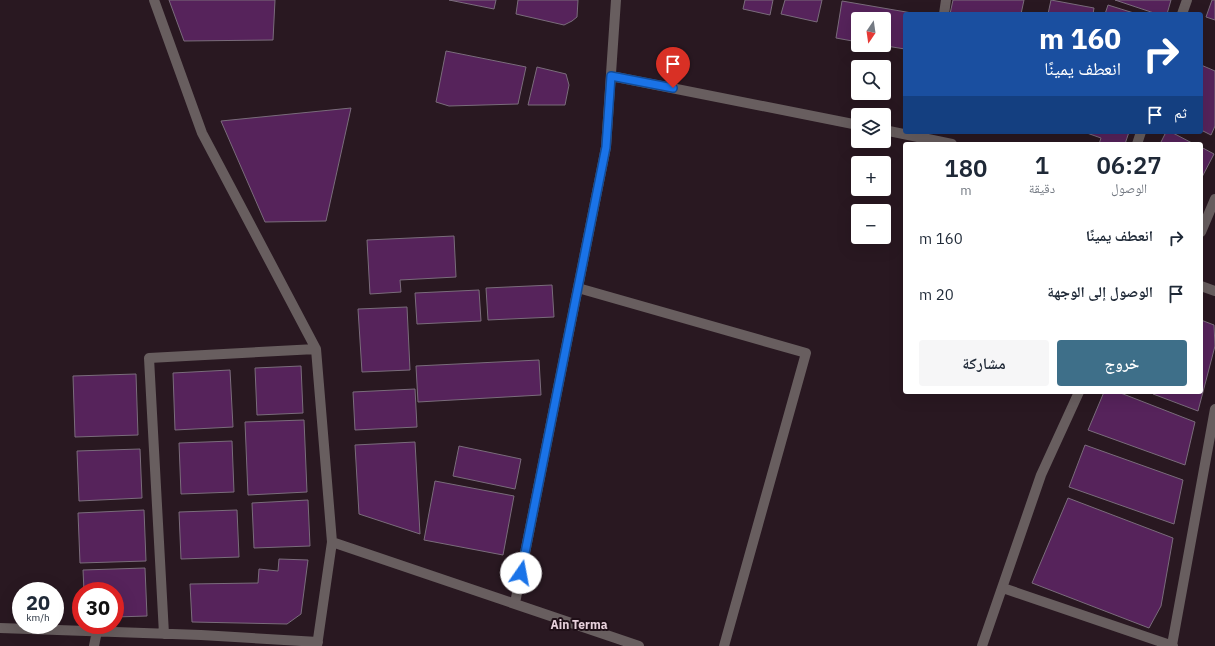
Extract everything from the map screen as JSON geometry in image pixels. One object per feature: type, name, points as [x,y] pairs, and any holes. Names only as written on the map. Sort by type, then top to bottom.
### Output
[{"type":"street","points":[[124,632],[201,635],[318,644],[332,542],[316,349],[202,133],[154,0]]},
{"type":"street","points":[[515,603],[606,147],[616,0]]},
{"type":"street","points":[[944,12],[946,0]]},
{"type":"street","points":[[1183,12],[1187,0]]},
{"type":"street","points":[[611,76],[851,124]]},
{"type":"street","points":[[891,131],[903,132]]},
{"type":"street","points":[[922,135],[945,142]]},
{"type":"street","points":[[1203,227],[1215,198]]},
{"type":"street","points":[[1203,287],[1215,291]]},
{"type":"street","points":[[578,288],[806,353],[724,646]]},
{"type":"street","points":[[164,634],[149,358],[316,349]]},
{"type":"street","points":[[982,646],[1041,475],[1077,394]]},
{"type":"street","points":[[1003,588],[1172,646],[1215,410]]},
{"type":"street","points":[[1205,463],[1215,467]]},
{"type":"street","points":[[332,542],[639,646]]},
{"type":"street","points":[[0,628],[72,630]]},
{"type":"street","points":[[94,646],[96,634]]},
{"type":"street","points":[[200,646],[201,635]]},
{"type":"building","points":[[169,0],[275,0],[273,40],[184,41]]},
{"type":"building","points":[[449,0],[496,0],[494,9]]},
{"type":"building","points":[[518,0],[578,0],[577,17],[564,25],[516,14]]},
{"type":"building","points":[[745,0],[773,0],[770,15],[743,9]]},
{"type":"building","points":[[785,0],[822,0],[817,22],[781,14]]},
{"type":"building","points":[[953,0],[1024,0],[1021,12],[950,12]]},
{"type":"building","points":[[1051,0],[1094,8],[1093,12],[1048,12]]},
{"type":"building","points":[[1115,0],[1171,0],[1168,12],[1151,12]]},
{"type":"building","points":[[1212,0],[1215,0],[1215,20],[1206,17]]},
{"type":"building","points":[[842,1],[906,12],[903,12],[903,49],[891,47],[891,12],[851,12],[851,41],[836,38]]},
{"type":"building","points":[[1108,5],[1131,12],[1106,12]]},
{"type":"building","points":[[446,51],[526,67],[518,104],[449,106],[436,102]]},
{"type":"building","points":[[1203,66],[1215,71],[1215,126],[1211,135],[1203,131]]},
{"type":"building","points":[[537,67],[566,74],[569,85],[565,105],[528,105]]},
{"type":"building","points":[[351,108],[326,221],[265,222],[221,121]]},
{"type":"building","points":[[1090,134],[1128,134],[1126,142],[1100,142],[1101,138]]},
{"type":"building","points":[[1165,134],[1175,134],[1190,142],[1161,142]]},
{"type":"building","points":[[1203,148],[1214,154],[1203,175]]},
{"type":"building","points":[[454,236],[456,277],[400,280],[401,292],[370,294],[367,240]]},
{"type":"building","points":[[552,285],[554,317],[488,320],[486,288]]},
{"type":"building","points":[[479,290],[481,321],[417,324],[415,293]]},
{"type":"building","points":[[407,307],[410,370],[362,372],[358,309]]},
{"type":"building","points":[[1203,321],[1214,325],[1215,346],[1203,392]]},
{"type":"building","points":[[539,360],[541,395],[418,402],[416,366]]},
{"type":"building","points":[[301,366],[303,413],[257,415],[255,368]]},
{"type":"building","points":[[230,370],[233,427],[175,430],[173,373]]},
{"type":"building","points":[[136,374],[138,435],[75,437],[73,376]]},
{"type":"building","points":[[415,389],[417,427],[355,430],[353,392]]},
{"type":"building","points":[[1103,394],[1123,394],[1195,422],[1185,465],[1088,430]]},
{"type":"building","points":[[1153,394],[1202,394],[1198,411]]},
{"type":"building","points":[[304,420],[307,492],[248,495],[245,422]]},
{"type":"building","points":[[232,441],[234,492],[181,494],[179,443]]},
{"type":"building","points":[[415,442],[420,534],[359,514],[355,445]]},
{"type":"building","points":[[1085,445],[1183,480],[1174,524],[1069,487]]},
{"type":"building","points":[[459,446],[521,459],[515,489],[453,476]]},
{"type":"building","points":[[140,449],[142,498],[79,501],[77,451]]},
{"type":"building","points":[[435,481],[514,496],[503,555],[424,540]]},
{"type":"building","points":[[1068,498],[1173,538],[1161,606],[1149,628],[1032,583]]},
{"type":"building","points":[[308,500],[310,546],[254,548],[252,503]]},
{"type":"building","points":[[144,510],[146,561],[80,563],[78,513]]},
{"type":"building","points":[[237,510],[239,557],[181,559],[179,512]]},
{"type":"building","points":[[279,559],[308,560],[301,614],[287,624],[192,622],[190,584],[258,583],[259,569],[278,571]]},
{"type":"building","points":[[145,568],[147,616],[124,617],[124,582],[84,582],[83,570]]},
{"type":"district","name":"Ain Terma","points":[[579,625]]},
{"type":"route","points":[[521,573],[606,147],[611,76],[673,88]]}]
